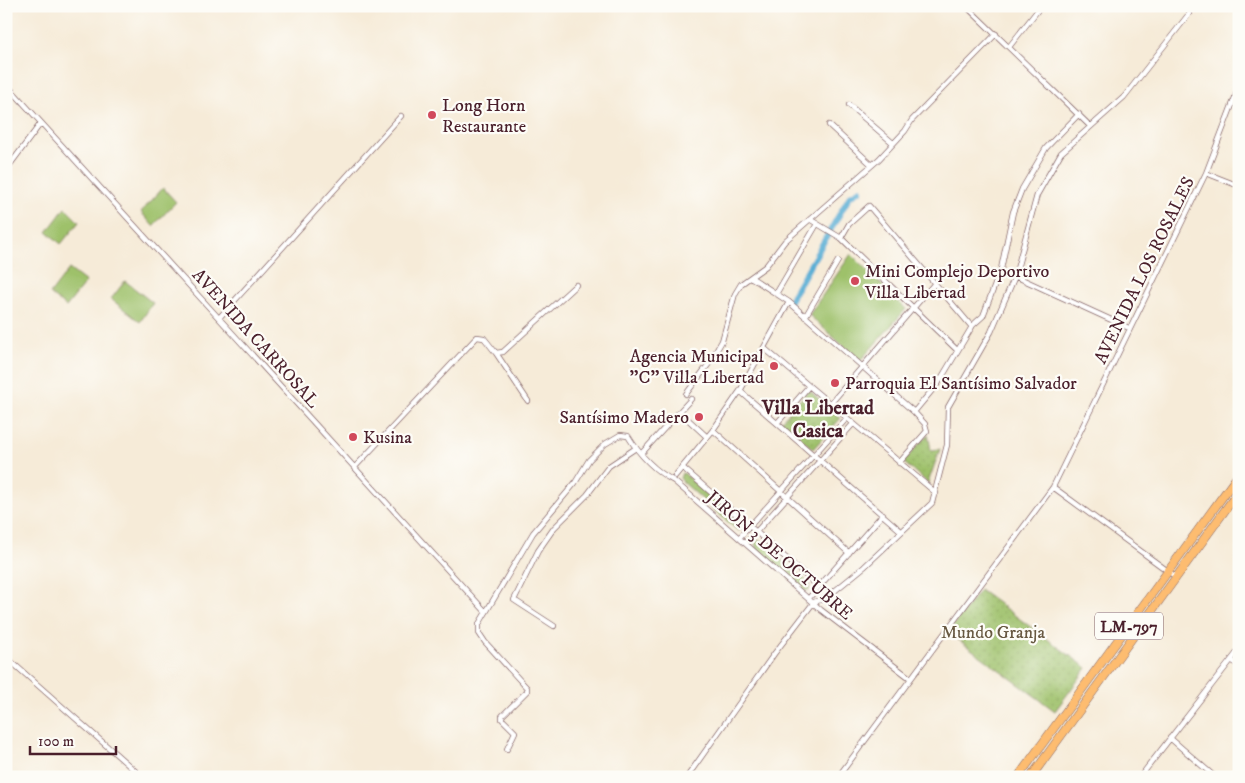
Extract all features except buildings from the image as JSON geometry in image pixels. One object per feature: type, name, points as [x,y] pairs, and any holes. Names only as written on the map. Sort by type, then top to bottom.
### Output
[{"type":"main road","name":"LM-797","points":[[1018,777],[1239,474]]},
{"type":"main road","name":"LM-797","points":[[1031,777],[1239,491]]},
{"type":"street","points":[[966,6],[1090,126]]},
{"type":"street","points":[[1009,47],[1041,6]]},
{"type":"street","points":[[687,777],[774,654],[814,602],[826,598],[858,573],[901,531],[924,513],[932,503],[947,445],[948,407],[991,332],[1015,276],[1036,195],[1061,152],[1127,92],[1189,14],[1189,6]]},
{"type":"street","points":[[686,394],[708,365],[722,341],[735,294],[741,284],[752,278],[766,266],[785,242],[872,165],[912,120],[996,34]]},
{"type":"street","name":"AVENIDA CARROSAL","points":[[6,84],[485,611]]},
{"type":"street","name":"AVENIDA LOS ROSALES","points":[[838,777],[1053,487],[1206,173],[1239,87]]},
{"type":"street","points":[[849,105],[893,143]]},
{"type":"street","points":[[914,412],[939,382],[972,327],[983,316],[1001,269],[1013,212],[1022,189],[1046,148],[1079,114]]},
{"type":"street","points":[[219,318],[401,116]]},
{"type":"street","points":[[6,170],[41,123]]},
{"type":"street","points":[[829,125],[872,165]]},
{"type":"street","points":[[1206,173],[1239,186]]},
{"type":"street","points":[[841,238],[849,224],[869,206],[972,327]]},
{"type":"street","points":[[811,220],[841,238],[957,350]]},
{"type":"street","points":[[776,294],[817,224]]},
{"type":"street","points":[[805,317],[838,261]]},
{"type":"street","points":[[1015,276],[1130,328]]},
{"type":"street","points":[[752,278],[789,302],[914,412],[925,424],[927,431],[899,463]]},
{"type":"street","points":[[830,404],[934,283]]},
{"type":"street","points":[[496,353],[503,352],[576,285]]},
{"type":"street","points":[[675,476],[713,430],[740,391],[789,302]]},
{"type":"street","points":[[355,467],[477,338],[484,338],[528,401]]},
{"type":"street","points":[[764,348],[936,493]]},
{"type":"street","points":[[778,422],[809,386]]},
{"type":"street","points":[[740,391],[778,422],[901,531]]},
{"type":"street","points":[[641,454],[691,400]]},
{"type":"street","points":[[680,412],[707,437]]},
{"type":"street","points":[[739,538],[847,418]]},
{"type":"street","points":[[746,543],[854,424]]},
{"type":"street","points":[[713,430],[849,553]]},
{"type":"street","name":"JIRÓN 3 DE OCTUBRE","points":[[507,749],[515,732],[502,719],[502,716],[527,691],[527,688],[479,633],[479,624],[533,533],[575,484],[589,460],[606,444],[620,435],[628,436],[641,454],[746,543],[821,610],[910,678]]},
{"type":"street","points":[[554,626],[514,600],[538,551],[554,528],[587,494],[609,466],[636,448]]},
{"type":"street","name":"JIRÓN 3 DE OCTUBRE","points":[[682,467],[818,587]]},
{"type":"street","points":[[1053,487],[1176,577]]},
{"type":"street","points":[[809,598],[882,514]]},
{"type":"street","points":[[1140,777],[1239,650]]},
{"type":"street","points":[[6,657],[142,777]]},
{"type":"street","points":[[1231,660],[1239,665]]},
{"type":"street","points":[[1170,738],[1215,777]]},
{"type":"green space","points":[[163,188],[176,202],[153,226],[141,212]]},
{"type":"green space","points":[[65,208],[79,222],[61,244],[47,232]]},
{"type":"green space","name":"Mini Complejo Deportivo Villa Libertad","points":[[851,254],[906,309],[860,361],[809,315]]},
{"type":"green space","points":[[69,269],[86,282],[66,307],[50,294]]},
{"type":"green space","points":[[125,281],[153,303],[140,322],[111,299]]},
{"type":"green space","points":[[809,390],[841,418],[813,449],[781,421]]},
{"type":"green space","points":[[928,434],[931,450],[940,449],[928,483],[903,462]]},
{"type":"green space","points":[[682,473],[742,524],[743,528],[738,531],[683,482],[680,478]]},
{"type":"green space","points":[[759,540],[810,584],[809,590],[804,591],[758,551],[755,543]]},
{"type":"green space","name":"Mundo Granja","points":[[980,590],[1087,668],[1055,711],[948,632]]},
{"type":"waterway","points":[[789,302],[850,196],[860,190]]},
{"type":"place","name":"Long Horn Restaurante","points":[[432,115]]},
{"type":"place","name":"Mini Complejo Deportivo Villa Libertad","points":[[855,281]]},
{"type":"place","name":"Agencia Municipal \"C\" Villa Libertad","points":[[774,366]]},
{"type":"place","name":"Parroquia El Santísimo Salvador","points":[[835,383]]},
{"type":"place","name":"Santísimo Madero","points":[[699,417]]},
{"type":"place","name":"Kusina","points":[[353,437]]},
{"type":"district","name":"Villa Libertad Casica","points":[[818,418]]}]
